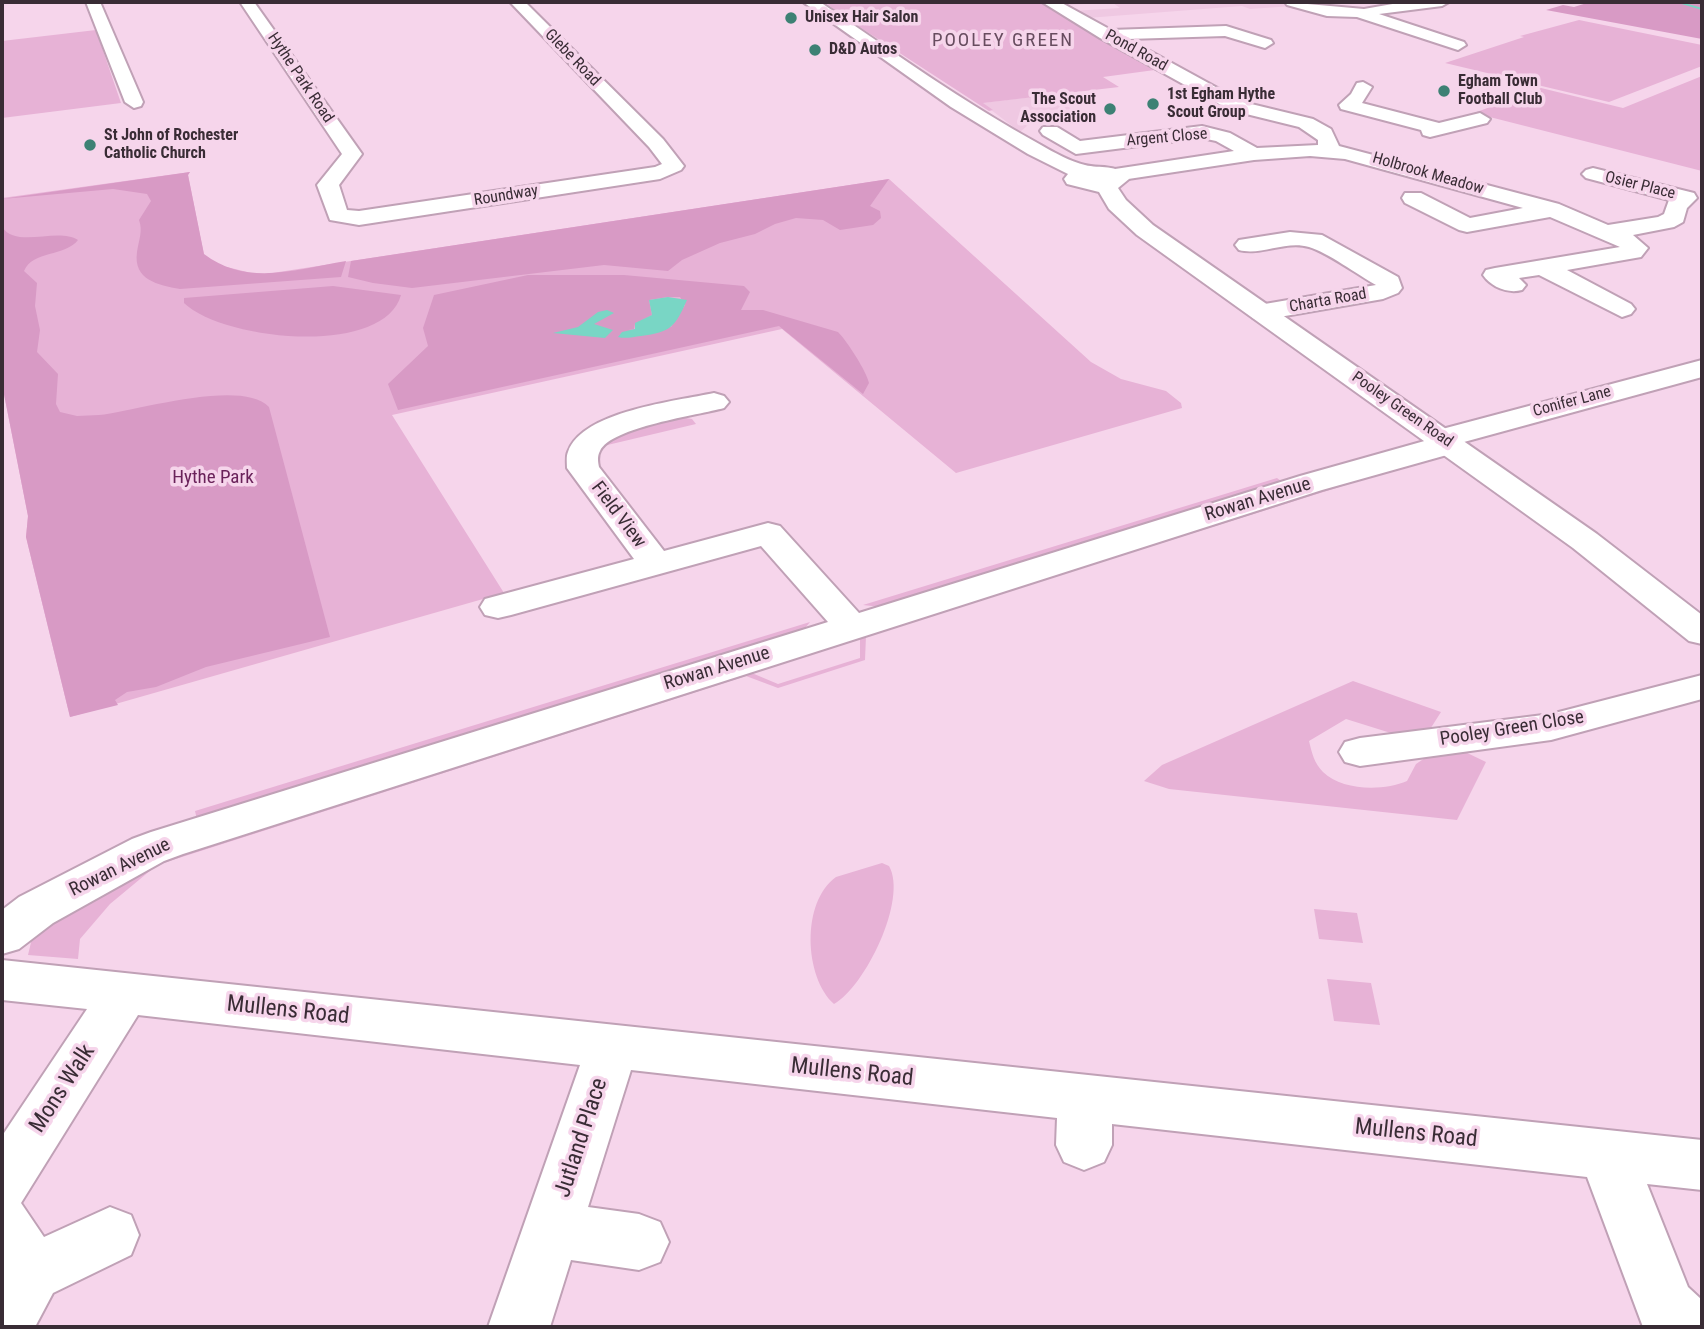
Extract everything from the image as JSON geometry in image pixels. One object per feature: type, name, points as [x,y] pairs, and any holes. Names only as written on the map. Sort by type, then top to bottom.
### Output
[{"type":"street","points":[[93,2],[134,102]]},
{"type":"street","name":"Hythe Park Road","points":[[247,2],[352,154]]},
{"type":"street","name":"Glebe Road","points":[[517,2],[628,115]]},
{"type":"street","points":[[810,2],[1035,150],[1094,167]]},
{"type":"street","name":"Pond Road","points":[[1049,2],[1237,106],[1292,118],[1324,133],[1329,151]]},
{"type":"street","points":[[1292,2],[1327,11],[1359,12],[1443,2]]},
{"type":"street","points":[[1359,12],[1458,45]]},
{"type":"street","points":[[1106,35],[1226,31],[1265,43]]},
{"type":"street","points":[[1348,105],[1359,97],[1363,87]]},
{"type":"street","points":[[1292,118],[1348,105],[1433,130],[1465,125],[1480,119]]},
{"type":"street","name":"Roundway","points":[[352,154],[328,185],[338,215],[348,218],[635,177],[660,173],[674,166],[628,115]]},
{"type":"street","points":[[1050,131],[1094,167]]},
{"type":"street","name":"Argent Close","points":[[1094,167],[1202,132],[1223,137],[1254,155]]},
{"type":"street","name":"Holbrook Meadow","points":[[1094,167],[1329,151],[1363,156],[1551,209],[1636,248],[1633,252],[1495,275],[1513,285]]},
{"type":"street","name":"Pooley Green Road","points":[[1094,167],[1116,205],[1145,230],[1615,563],[1702,633]]},
{"type":"street","name":"Osier Place","points":[[1593,174],[1694,194]]},
{"type":"street","name":"Osier Place","points":[[1606,232],[1666,222],[1675,216],[1676,206],[1694,194]]},
{"type":"street","points":[[1413,198],[1489,236]]},
{"type":"street","points":[[1467,225],[1537,214],[1551,209]]},
{"type":"street","name":"Charta Road","points":[[1248,234],[1276,241],[1301,238],[1324,244],[1388,282],[1389,288],[1262,313]]},
{"type":"street","points":[[1542,267],[1622,309]]},
{"type":"street","name":"Conifer Lane","points":[[1446,441],[1702,368]]},
{"type":"street","name":"Field View","points":[[714,402],[615,426],[594,437],[582,452],[580,461],[583,468],[655,564],[768,533],[852,627]]},
{"type":"street","name":"Rowan Avenue","points":[[2,936],[36,910],[148,849],[167,842],[1446,441]]},
{"type":"street","points":[[498,607],[655,564]]},
{"type":"street","name":"Pooley Green Close","points":[[1360,751],[1550,727],[1702,687]]},
{"type":"street","name":"Mullens Road","points":[[2,980],[612,1047],[1085,1122],[1607,1155],[1702,1166]]},
{"type":"street","name":"Mons Walk","points":[[2,1184],[125,993]]},
{"type":"street","name":"Jutland Place","points":[[519,1327],[612,1047]]},
{"type":"street","points":[[1607,1155],[1666,1308],[1686,1327]]},
{"type":"street","points":[[2,1223],[32,1273]]},
{"type":"street","points":[[551,1230],[639,1242]]},
{"type":"street","points":[[2,1326],[32,1273],[110,1235]]},
{"type":"shaded area","points":[[1056,2],[1282,2],[1293,6],[1250,9],[1242,6],[1087,18],[1073,11],[1120,8],[1113,3],[1062,5]]},
{"type":"shaded area","points":[[1048,95],[1086,117],[1028,125],[1020,132],[982,103]]},
{"type":"shaded area","points":[[668,297],[687,300],[671,327],[651,334],[618,337],[622,332],[635,329],[635,323],[652,315],[649,300]]},
{"type":"shaded area","points":[[607,310],[614,313],[594,324],[613,330],[605,338],[553,333],[578,327],[598,312]]},
{"type":"green space","points":[[825,2],[1041,2],[1162,69],[1103,77],[1119,87],[983,103],[993,110],[989,111]]},
{"type":"green space","points":[[1590,2],[1702,2],[1702,39],[1546,10]]},
{"type":"green space","points":[[1579,20],[1702,45],[1702,66],[1609,102],[1445,63],[1524,37],[1520,36]]},
{"type":"green space","points":[[96,30],[121,103],[2,118],[2,41]]},
{"type":"green space","points":[[1702,76],[1702,171],[1474,113],[1541,88],[1623,108]]},
{"type":"green space","name":"Hythe Park","points":[[190,172],[188,175],[204,255],[219,265],[259,275],[889,179],[1091,362],[1121,379],[1166,391],[1181,403],[1182,408],[956,473],[782,329],[392,415],[504,593],[70,717],[26,537],[28,516],[2,384],[2,198]]},
{"type":"green space","points":[[190,172],[188,175],[204,254],[220,264],[255,273],[291,271],[346,261],[341,277],[180,289],[149,280],[139,269],[139,220],[151,201],[147,194],[113,189],[2,199]]},
{"type":"green space","points":[[889,179],[870,206],[880,211],[881,218],[873,225],[840,230],[823,220],[796,218],[755,234],[720,243],[682,260],[668,271],[604,265],[412,288],[348,277],[351,261]]},
{"type":"green space","points":[[2,227],[17,236],[59,236],[78,240],[65,249],[34,260],[24,271],[37,283],[35,306],[40,330],[37,352],[58,374],[56,404],[60,412],[77,416],[99,415],[188,399],[236,395],[255,399],[269,407],[330,637],[206,667],[156,687],[127,692],[115,700],[118,705],[70,717],[26,537],[28,516],[2,384]]},
{"type":"green space","points":[[528,275],[624,275],[744,286],[750,292],[741,310],[763,310],[838,332],[856,357],[869,383],[863,394],[779,326],[398,410],[388,384],[428,346],[423,328],[434,295]],"holes":[[[680,297],[685,305],[671,327],[628,330],[634,329],[635,324],[652,315],[649,300]]]},
{"type":"green space","points":[[333,286],[401,295],[388,315],[365,328],[334,335],[300,337],[231,326],[203,316],[184,303],[184,298]]},
{"type":"green space","points":[[681,417],[692,419],[696,424],[599,447],[620,430]]},
{"type":"green space","points":[[1371,477],[866,636],[865,660],[778,688],[746,676],[157,865],[110,904],[80,939],[78,959],[28,955],[33,934],[147,863],[747,671],[778,684],[860,658],[860,634]]},
{"type":"green space","points":[[1277,478],[1285,484],[881,607],[863,605]]},
{"type":"green space","points":[[810,622],[801,633],[198,824],[195,811]]},
{"type":"green space","points":[[1353,681],[1441,712],[1427,734],[1394,734],[1346,719],[1309,741],[1320,769],[1341,783],[1375,788],[1407,781],[1416,764],[1425,758],[1463,751],[1486,762],[1457,820],[1169,789],[1144,781],[1162,765]]},
{"type":"green space","points":[[882,863],[889,866],[893,881],[893,899],[888,920],[870,962],[846,995],[834,1004],[824,992],[812,959],[812,921],[817,904],[836,877]]},
{"type":"green space","points":[[1314,909],[1357,913],[1363,943],[1319,939]]},
{"type":"green space","points":[[1327,979],[1371,983],[1380,1025],[1334,1021]]},
{"type":"waterway","points":[[1677,2],[1702,9]]},
{"type":"place","name":"Unisex Hair Salon","points":[[791,18]]},
{"type":"place","name":"D&D Autos","points":[[815,50]]},
{"type":"place","name":"Egham Town Football Club","points":[[1444,91]]},
{"type":"place","name":"1st Egham Hythe Scout Group","points":[[1153,104]]},
{"type":"place","name":"The Scout Association","points":[[1110,109]]},
{"type":"place","name":"St John of Rochester Catholic Church","points":[[90,145]]},
{"type":"district","name":"POOLEY GREEN","points":[[1003,41]]}]
